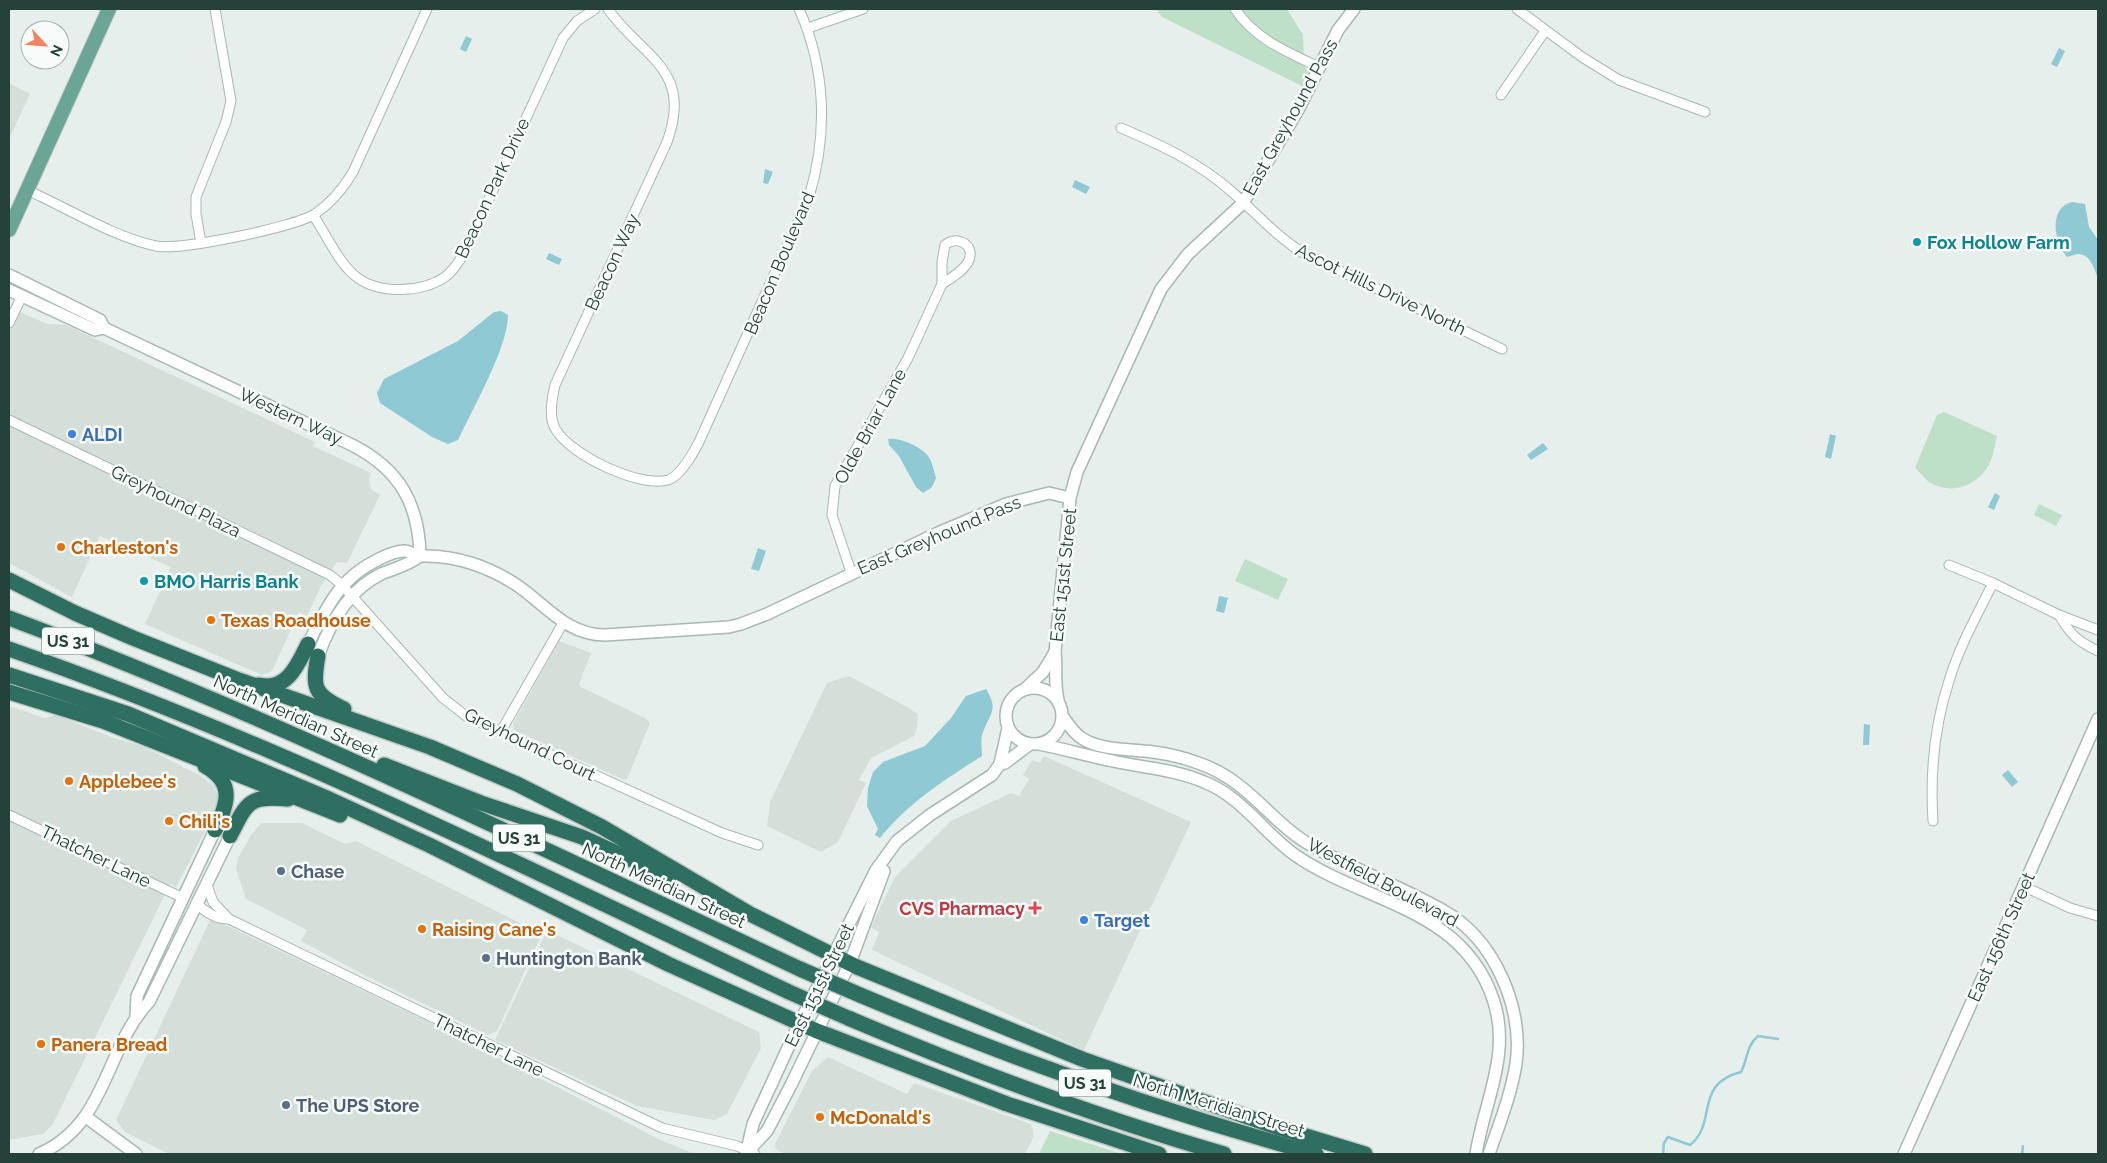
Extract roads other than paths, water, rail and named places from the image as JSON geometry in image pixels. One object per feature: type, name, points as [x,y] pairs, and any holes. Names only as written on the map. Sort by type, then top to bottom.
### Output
[{"type":"highway","points":[[9,580],[97,623],[236,679],[400,736],[474,765],[574,812],[750,914]]},
{"type":"highway","points":[[9,610],[128,664]]},
{"type":"highway","name":"North Meridian Street","points":[[9,618],[128,664],[366,766],[800,969],[980,1045],[1084,1083],[1192,1118],[1316,1154]]},
{"type":"highway","points":[[236,679],[262,686],[273,686],[286,680],[298,664],[308,644]]},
{"type":"highway","name":"US 31","points":[[9,649],[135,695],[281,755],[848,1018],[1013,1084],[1117,1121],[1224,1154]]},
{"type":"highway","points":[[318,656],[314,681],[322,696],[400,736]]},
{"type":"highway","points":[[9,674],[105,706],[168,730],[375,820],[668,964],[799,1024],[1007,1104],[1159,1154]]},
{"type":"highway","points":[[9,692],[71,710],[143,736],[488,876]]},
{"type":"highway","points":[[236,709],[481,803],[590,840],[750,914],[834,956],[1082,1060],[1276,1127],[1365,1154]]},
{"type":"highway","points":[[143,736],[204,765],[220,778],[226,787],[227,798],[225,810],[215,830]]},
{"type":"highway","points":[[230,836],[244,810],[256,800],[266,797],[303,800]]},
{"type":"main road","points":[[9,230],[108,9]]},
{"type":"street","points":[[201,243],[196,214],[196,197],[226,122],[231,101],[215,9]]},
{"type":"street","points":[[27,190],[146,244],[170,248],[295,222],[314,215],[340,192],[353,172],[427,9]]},
{"type":"street","name":"Beacon Park Drive","points":[[314,215],[346,267],[367,283],[384,288],[408,288],[426,286],[444,277],[453,270],[464,253],[563,38],[578,21],[595,9]]},
{"type":"street","name":"Beacon Way","points":[[608,9],[661,65],[673,94],[674,119],[667,142],[555,385],[551,418],[555,430],[579,453],[622,474],[649,479]]},
{"type":"street","name":"Beacon Boulevard","points":[[649,479],[668,480],[679,471],[694,452],[810,197],[819,160],[822,106],[818,65],[808,28],[799,9]]},
{"type":"street","points":[[808,28],[863,9]]},
{"type":"street","points":[[1235,9],[1251,28],[1267,41],[1319,67]]},
{"type":"street","name":"East Greyhound Pass","points":[[308,644],[325,610],[342,585],[358,570],[382,557],[404,551],[420,556],[441,555],[482,567],[518,586],[563,623],[578,631],[595,635],[729,627],[759,618],[851,572],[1006,504],[1049,493],[1070,498],[1077,472],[1158,294],[1188,254],[1243,203],[1298,110],[1338,30],[1354,9]]},
{"type":"street","points":[[1517,9],[1545,31],[1619,80],[1705,112]]},
{"type":"street","points":[[1501,95],[1545,31]]},
{"type":"street","name":"Ascot Hills Drive North","points":[[1121,128],[1160,145],[1198,166],[1280,236],[1303,253],[1502,349]]},
{"type":"street","name":"Olde Briar Lane","points":[[851,572],[832,515],[832,499],[835,486],[908,358],[942,284],[942,256],[945,245],[953,241],[964,243],[968,247],[970,259],[942,284]]},
{"type":"street","name":"Western Way","points":[[9,275],[100,320],[104,328]]},
{"type":"street","name":"Western Way","points":[[9,290],[95,330],[104,328],[352,444],[377,459],[398,480],[412,509],[418,530],[420,556]]},
{"type":"street","points":[[9,323],[22,296]]},
{"type":"street","name":"Greyhound Plaza","points":[[9,420],[330,575],[342,585]]},
{"type":"street","name":"East 151st Street","points":[[1058,700],[1054,686],[1057,666],[1055,652],[1070,498]]},
{"type":"street","name":"East Greyhound Pass","points":[[318,656],[332,624],[352,596],[369,581],[408,565],[420,556]]},
{"type":"street","points":[[1948,565],[1993,583],[2059,615],[2098,630]]},
{"type":"street","points":[[1934,821],[1931,794],[1933,754],[1948,681],[1960,651],[1993,583]]},
{"type":"street","name":"Greyhound Court","points":[[342,585],[443,698],[466,716],[500,734],[722,833],[758,844]]},
{"type":"street","points":[[2059,615],[2070,634],[2081,643],[2098,651]]},
{"type":"street","points":[[500,734],[563,623]]},
{"type":"street","name":"East 151st Street","points":[[1025,689],[1043,672],[1055,652]]},
{"type":"street","points":[[1025,689],[1043,689],[1058,700],[1063,717],[1056,735],[1034,744],[1013,736],[1008,728],[1006,719],[1010,700],[1025,689]]},
{"type":"street","name":"Westfield Boulevard","points":[[1063,717],[1077,735],[1094,744],[1174,755],[1214,769],[1261,802],[1283,824],[1310,845],[1421,898],[1447,912],[1466,927],[1488,952],[1502,977],[1512,1006],[1516,1034],[1516,1062],[1512,1084],[1489,1154]]},
{"type":"street","name":"East 156th Street","points":[[1904,1154],[2098,719]]},
{"type":"street","points":[[1000,764],[1008,728]]},
{"type":"street","name":"East 151st Street","points":[[750,1153],[753,1124],[799,1024],[876,870],[897,841],[930,815],[982,783],[1000,764],[1006,763],[1034,744]]},
{"type":"street","name":"Westfield Boulevard","points":[[1034,744],[1112,761],[1165,769],[1207,782],[1247,811],[1295,855],[1429,921],[1451,936],[1468,954],[1485,979],[1494,1001],[1499,1028],[1500,1055],[1495,1082],[1476,1154]]},
{"type":"street","name":"Thatcher Lane","points":[[9,815],[183,898]]},
{"type":"street","points":[[136,1016],[137,996],[215,830]]},
{"type":"street","name":"East 151st Street","points":[[750,1153],[767,1131],[850,963],[880,878],[911,830]]},
{"type":"street","points":[[39,1154],[67,1136],[86,1117],[136,1016],[149,1002],[230,836]]},
{"type":"street","name":"Thatcher Lane","points":[[207,885],[212,902],[229,919],[662,1128],[750,1153]]},
{"type":"street","points":[[2023,886],[2070,908],[2098,916]]},
{"type":"street","name":"Thatcher Lane","points":[[196,903],[205,911],[220,919],[229,919]]},
{"type":"street","points":[[86,1117],[136,1154]]},
{"type":"water","points":[[466,36],[472,39],[466,52],[460,49]]},
{"type":"water","points":[[2059,48],[2065,51],[2057,67],[2051,64]]},
{"type":"water","points":[[765,169],[773,172],[768,184],[763,183]]},
{"type":"water","points":[[1075,180],[1090,187],[1086,194],[1072,187]]},
{"type":"water","points":[[2072,202],[2085,204],[2089,227],[2098,240],[2098,278],[2086,256],[2078,254],[2067,257],[2059,243],[2056,218],[2064,205]]},
{"type":"water","points":[[549,253],[562,259],[559,265],[546,259]]},
{"type":"water","points":[[501,311],[508,315],[502,344],[489,378],[458,440],[448,444],[432,437],[380,403],[377,393],[384,379],[458,341],[494,312]]},
{"type":"water","points":[[1830,434],[1836,436],[1831,459],[1825,457]]},
{"type":"water","points":[[888,439],[899,440],[918,447],[927,455],[931,461],[936,478],[932,487],[923,493],[916,487],[899,456],[889,445]]},
{"type":"water","points":[[1543,443],[1548,449],[1531,460],[1527,455]]},
{"type":"water","points":[[1995,493],[2000,496],[1994,510],[1988,507]]},
{"type":"water","points":[[758,548],[766,551],[759,571],[751,569]]},
{"type":"water","points":[[1219,596],[1228,598],[1224,613],[1216,611]]},
{"type":"water","points":[[986,689],[993,707],[982,735],[982,756],[940,783],[915,803],[880,838],[875,835],[878,829],[867,806],[868,788],[873,772],[883,762],[925,746],[951,718],[966,696]]},
{"type":"water","points":[[1864,724],[1870,725],[1869,745],[1863,745]]},
{"type":"water","points":[[2008,770],[2018,782],[2012,787],[2002,775]]},
{"type":"waterway","points":[[1663,1154],[1664,1143],[1668,1137],[1690,1145],[1698,1136],[1703,1126],[1711,1095],[1717,1085],[1726,1078],[1741,1072],[1749,1048],[1754,1040],[1758,1036],[1778,1039]]},
{"type":"waterway","points":[[2022,1154],[2023,1146]]},
{"type":"place","name":"Fox Hollow Farm","points":[[1917,242]]},
{"type":"place","name":"ALDI","points":[[72,434]]},
{"type":"place","name":"Charleston's","points":[[61,547]]},
{"type":"place","name":"BMO Harris Bank","points":[[144,581]]},
{"type":"place","name":"Texas Roadhouse","points":[[211,620]]},
{"type":"place","name":"Applebee's","points":[[69,781]]},
{"type":"place","name":"Chili's","points":[[169,821]]},
{"type":"place","name":"Chase","points":[[281,871]]},
{"type":"place","name":"CVS Pharmacy","points":[[1035,908]]},
{"type":"place","name":"Target","points":[[1084,920]]},
{"type":"place","name":"Raising Cane's","points":[[422,929]]},
{"type":"place","name":"Huntington Bank","points":[[486,958]]},
{"type":"place","name":"Panera Bread","points":[[41,1044]]},
{"type":"place","name":"The UPS Store","points":[[286,1105]]},
{"type":"place","name":"McDonald's","points":[[820,1117]]}]
